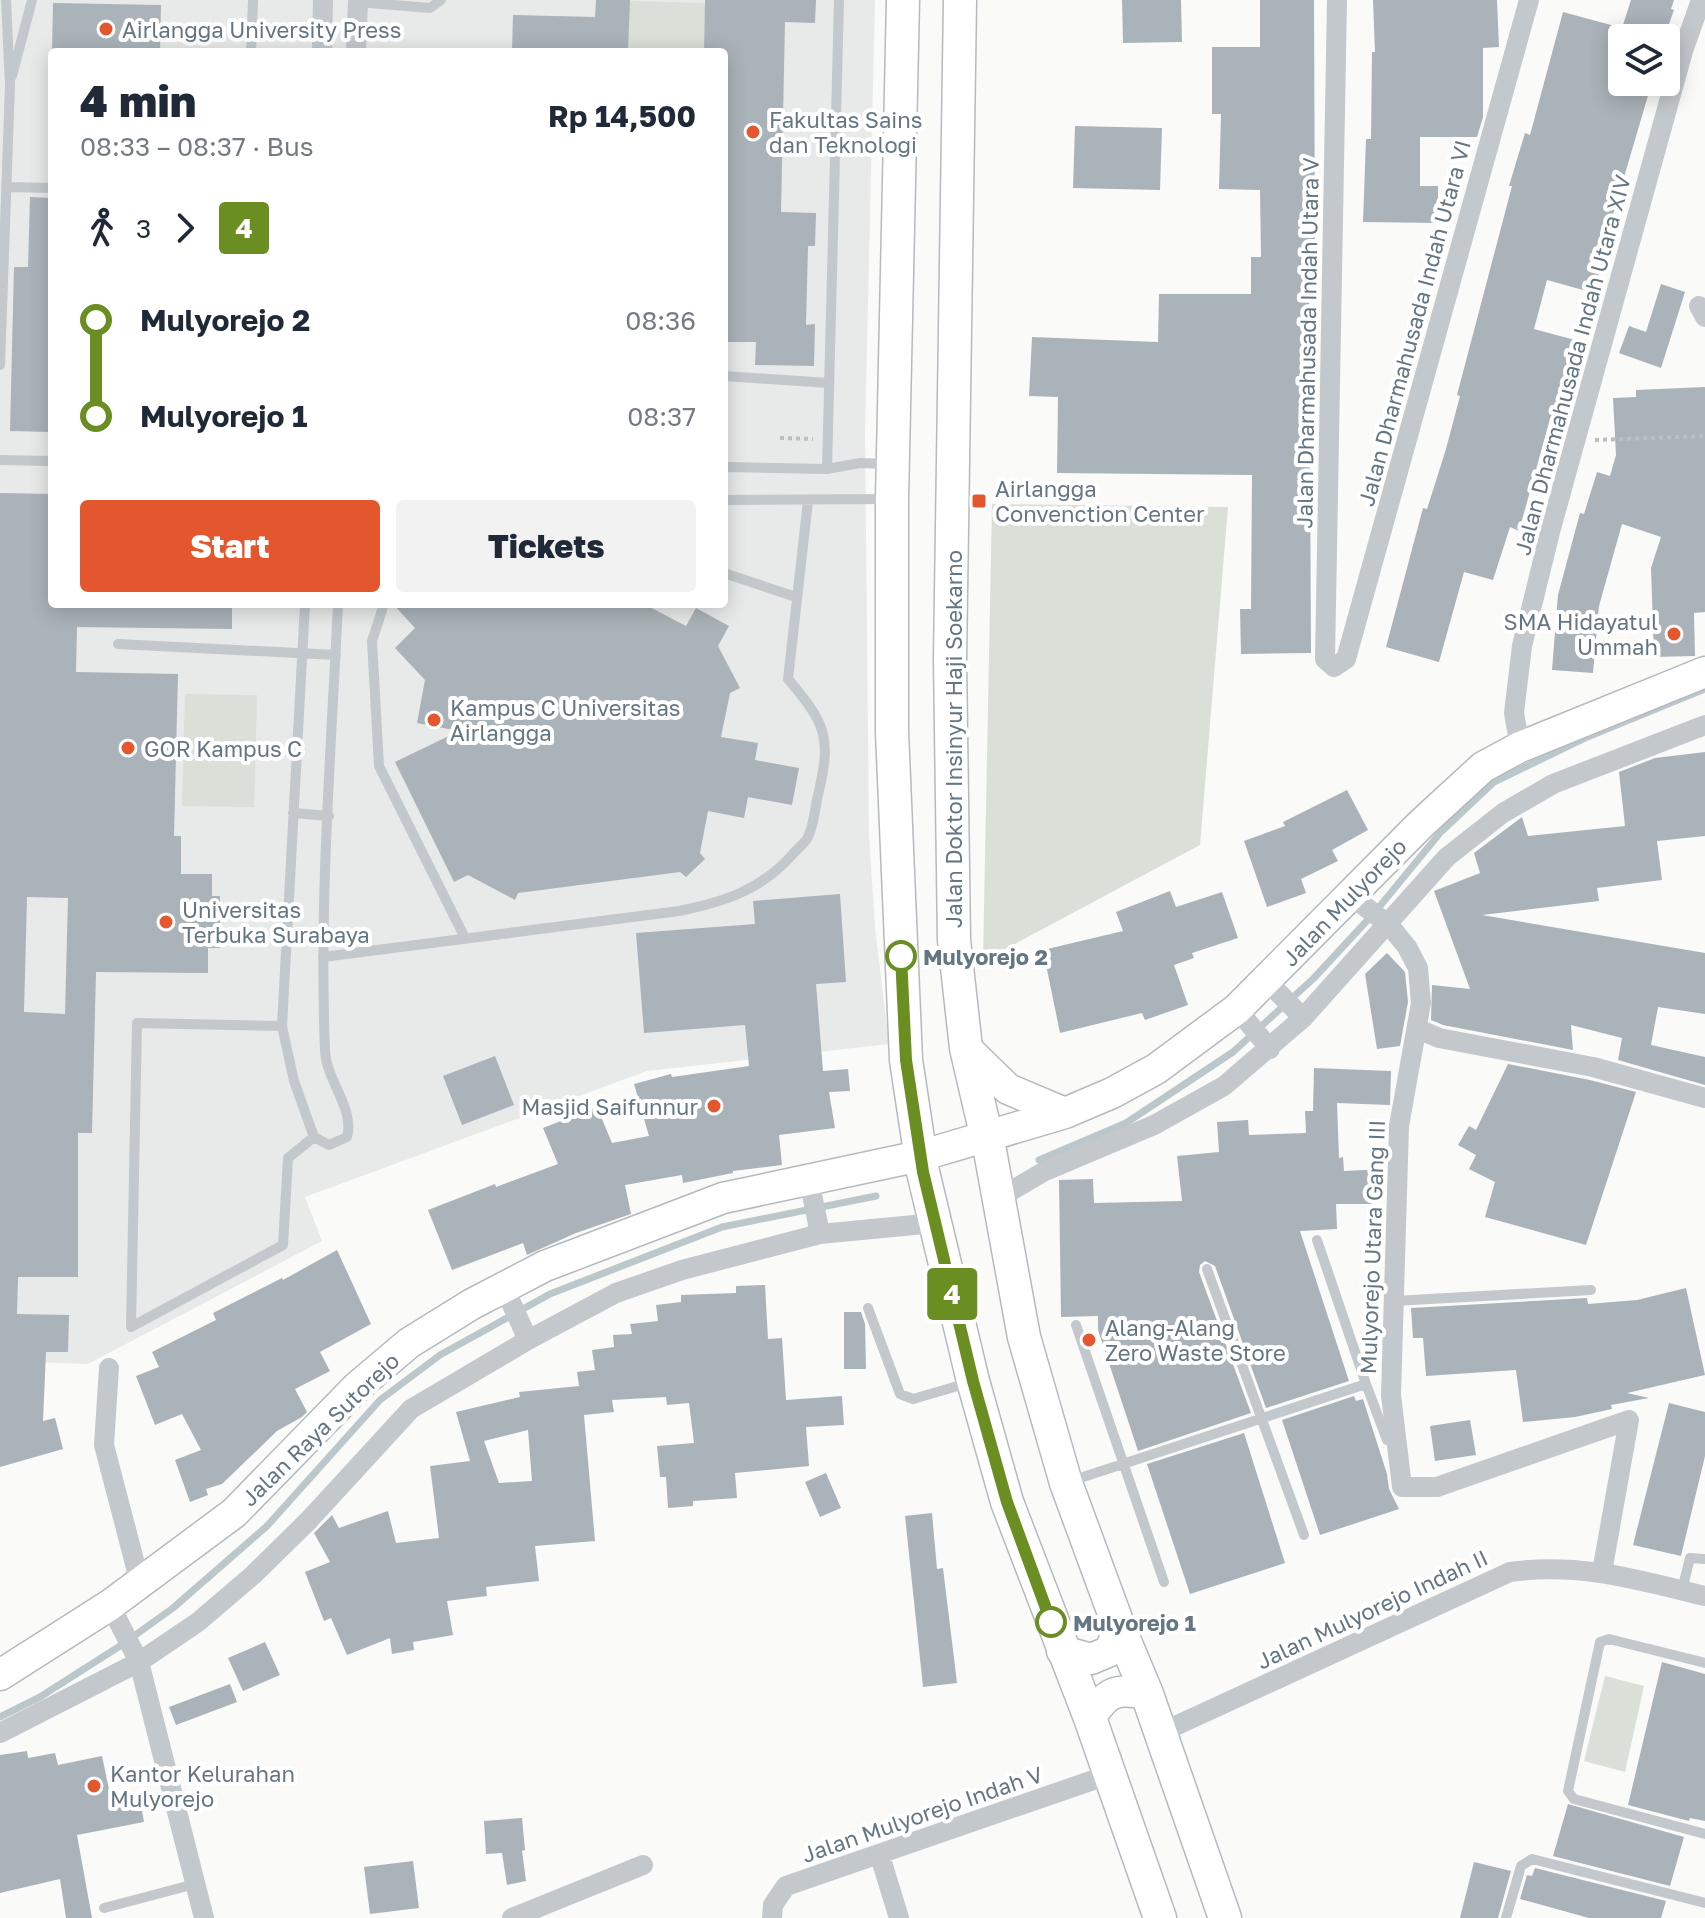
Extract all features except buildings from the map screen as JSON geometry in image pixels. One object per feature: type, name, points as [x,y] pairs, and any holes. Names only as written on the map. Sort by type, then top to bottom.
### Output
[{"type":"main road","points":[[903,0],[892,499],[892,732],[906,1060],[921,1164],[973,1381],[1007,1502],[1090,1718],[1160,1918]]},
{"type":"main road","name":"Jalan Doktor Insinyur Haji Soekarno","points":[[960,0],[950,659],[954,940],[966,1048],[1024,1337],[1066,1483],[1147,1694],[1225,1918]]},
{"type":"main road","name":"Jalan Mulyorejo","points":[[992,1167],[1065,1113],[1156,1069],[1241,1013],[1354,898],[1421,824],[1483,767],[1520,747],[1705,672]]},
{"type":"main road","points":[[966,1048],[1008,1089],[1065,1113]]},
{"type":"main road","name":"Jalan Raya Sutorejo","points":[[0,1675],[114,1612],[140,1583],[234,1513],[357,1387],[409,1343],[507,1294],[545,1266],[723,1198],[811,1186],[921,1164],[992,1167]]},
{"type":"main road","points":[[1062,1651],[1091,1659],[1101,1655],[1110,1651],[1119,1627]]},
{"type":"main road","points":[[1090,1718],[1104,1697],[1125,1690],[1147,1694]]},
{"type":"street","points":[[322,48],[323,0]]},
{"type":"street","name":"Jalan Dharmahusada Indah Utara V","points":[[1337,0],[1325,659],[1334,667],[1346,659]]},
{"type":"street","name":"Jalan Dharmahusada Indah Utara VI","points":[[1346,659],[1529,0]]},
{"type":"street","name":"Jalan Dharmahusada Indah Utara XIV","points":[[1520,747],[1514,713],[1522,646],[1683,51],[1701,0]]},
{"type":"street","points":[[356,48],[358,1]]},
{"type":"street","points":[[992,1167],[1045,1171],[1154,1125],[1224,1086],[1447,857],[1503,813],[1553,784],[1705,725]]},
{"type":"street","name":"Mulyorejo Utara Gang III","points":[[1354,898],[1383,921],[1407,947],[1418,968],[1421,1003],[1399,1126],[1391,1395],[1402,1487],[1437,1487],[1629,1420],[1602,1572]]},
{"type":"street","points":[[1271,985],[1298,1013]]},
{"type":"street","points":[[1241,1013],[1265,1043]]},
{"type":"street","points":[[1418,1029],[1439,1038],[1593,1067],[1705,1098]]},
{"type":"street","points":[[811,1186],[820,1230]]},
{"type":"street","points":[[0,1733],[198,1622],[253,1575],[309,1520],[411,1409],[524,1333],[616,1293],[682,1270],[820,1230],[933,1215]]},
{"type":"street","points":[[507,1294],[524,1333]]},
{"type":"street","points":[[109,1368],[104,1445],[140,1583]]},
{"type":"street","name":"Jalan Mulyorejo Indah II","points":[[1160,1733],[1510,1572],[1547,1567],[1602,1572],[1705,1596]]},
{"type":"street","points":[[114,1612],[137,1657],[204,1918]]},
{"type":"street","name":"Jalan Mulyorejo Indah V","points":[[772,1918],[773,1905],[786,1886],[1108,1775]]},
{"type":"street","points":[[880,1856],[899,1918]]},
{"type":"street","points":[[512,1918],[643,1865]]},
{"type":"lane","points":[[0,365],[6,187],[6,0]]},
{"type":"lane","points":[[5,86],[32,0]]},
{"type":"lane","points":[[251,48],[253,0]]},
{"type":"lane","points":[[358,1],[430,8],[441,0]]},
{"type":"lane","points":[[827,469],[839,0]]},
{"type":"lane","points":[[6,187],[48,188]]},
{"type":"lane","points":[[728,376],[829,383]]},
{"type":"lane","points":[[0,460],[48,461]]},
{"type":"lane","points":[[728,467],[827,469],[860,463],[893,464]]},
{"type":"lane","points":[[728,500],[892,499]]},
{"type":"lane","points":[[323,957],[464,936],[679,911],[720,902],[761,884],[784,863],[808,837],[826,762],[825,737],[816,712],[788,679],[808,501]]},
{"type":"lane","points":[[728,574],[796,597]]},
{"type":"lane","points":[[305,608],[282,1026],[294,1081],[314,1137],[329,1145],[347,1137],[351,1123],[325,1056],[323,957],[338,608]]},
{"type":"lane","points":[[383,608],[372,641],[379,766],[464,936]]},
{"type":"lane","points":[[118,644],[336,655]]},
{"type":"lane","points":[[293,813],[329,816]]},
{"type":"lane","points":[[282,1026],[137,1023],[131,1327],[283,1245],[288,1158],[314,1137]]},
{"type":"lane","points":[[1317,1240],[1387,1440]]},
{"type":"lane","points":[[1207,1269],[1304,1535]]},
{"type":"lane","points":[[1394,1301],[1591,1290]]},
{"type":"lane","points":[[868,1308],[900,1394],[906,1398],[918,1397],[973,1381]]},
{"type":"lane","points":[[1076,1325],[1164,1582]]},
{"type":"lane","points":[[1066,1483],[1366,1384]]},
{"type":"lane","points":[[1682,1590],[1690,1558],[1705,1559]]},
{"type":"lane","points":[[1705,1663],[1609,1639],[1600,1642],[1568,1788],[1568,1794],[1574,1799],[1705,1834]]},
{"type":"lane","points":[[1506,1918],[1521,1866],[1532,1859],[1705,1903]]},
{"type":"lane","points":[[104,1908],[195,1884]]},
{"type":"path","points":[[1576,441],[1705,436]]},
{"type":"path","points":[[780,438],[828,439]]},
{"type":"shaded area","name":"Kampus C Universitas Airlangga","points":[[0,0],[875,0],[865,432],[869,836],[875,927],[889,1044],[647,1071],[305,1197],[322,1241],[88,1364],[0,1361]]},
{"type":"shaded area","points":[[629,1],[705,3],[704,48],[628,48]]},
{"type":"shaded area","points":[[992,504],[1228,507],[1200,845],[983,961]]},
{"type":"shaded area","points":[[185,694],[257,695],[254,807],[182,806]]},
{"type":"shaded area","points":[[1605,1676],[1644,1686],[1625,1772],[1584,1761]]},
{"type":"waterway","points":[[1039,1160],[1126,1123],[1233,1052],[1314,978],[1375,912],[1440,833],[1494,782],[1585,738],[1705,689]]},
{"type":"waterway","points":[[0,1717],[40,1697],[173,1608],[267,1526],[380,1400],[440,1355],[550,1294],[722,1227],[876,1196]]},
{"type":"bus line","name":"4","points":[[901,956],[906,1060],[923,1172],[973,1381],[1007,1502],[1051,1622]]},
{"type":"place","name":"Airlangga University Press","points":[[106,29]]},
{"type":"place","name":"Fakultas Sains dan Teknologi","points":[[753,132]]},
{"type":"place","name":"Airlangga Convenction Center","points":[[979,501]]},
{"type":"place","name":"SMA Hidayatul Ummah","points":[[1674,634]]},
{"type":"place","name":"Kampus C Universitas Airlangga","points":[[434,720]]},
{"type":"place","name":"GOR Kampus C","points":[[128,748]]},
{"type":"place","name":"Universitas Terbuka Surabaya","points":[[166,922]]},
{"type":"place","name":"Mulyorejo 2","points":[[901,956]]},
{"type":"place","name":"Masjid Saifunnur","points":[[714,1106]]},
{"type":"place","name":"Alang-Alang Zero Waste Store","points":[[1089,1340]]},
{"type":"place","name":"Mulyorejo 1","points":[[1051,1622]]},
{"type":"place","name":"Kantor Kelurahan Mulyorejo","points":[[94,1786]]}]
